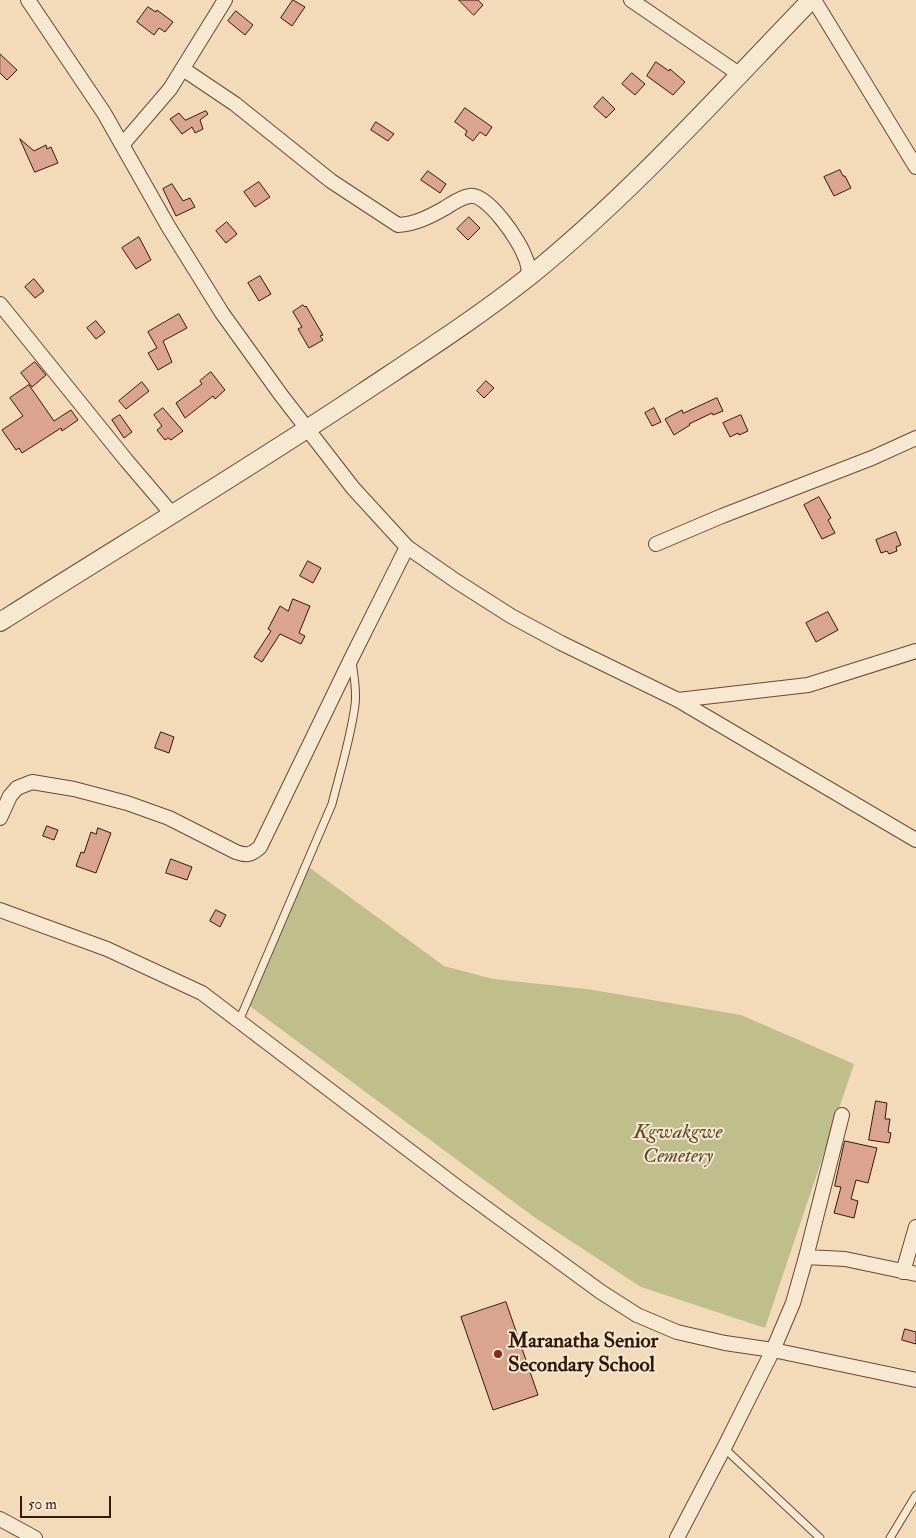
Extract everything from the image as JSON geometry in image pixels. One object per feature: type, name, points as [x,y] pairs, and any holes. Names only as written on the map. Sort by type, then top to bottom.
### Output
[{"type":"street","points":[[28,0],[104,113],[168,226],[222,313],[352,488],[407,546],[456,581],[511,616],[678,700],[916,840]]},
{"type":"street","points":[[122,145],[170,89],[225,0]]},
{"type":"street","points":[[631,0],[739,74]]},
{"type":"street","points":[[0,622],[308,429],[460,329],[530,276],[580,233],[658,157],[812,0],[916,167]]},
{"type":"street","points":[[183,69],[235,104],[331,180],[398,225],[411,224],[434,214],[462,197],[472,195],[481,198],[496,212],[518,240],[526,257],[530,276]]},
{"type":"street","points":[[0,304],[172,514]]},
{"type":"street","points":[[656,544],[722,516],[872,458],[916,438]]},
{"type":"street","points":[[0,818],[10,796],[17,788],[32,782],[74,789],[127,803],[169,818],[236,852],[244,855],[252,854],[260,847],[407,546]]},
{"type":"street","points":[[678,700],[808,685],[916,651]]},
{"type":"street","points":[[0,910],[107,949],[202,993],[468,1195],[601,1292],[637,1315],[677,1332],[916,1380]]},
{"type":"street","points":[[677,1538],[773,1350],[793,1303],[842,1116]]},
{"type":"street","points":[[806,1257],[844,1259],[909,1273],[916,1227]]},
{"type":"street","points":[[0,1519],[35,1538]]},
{"type":"lane","points":[[239,1021],[332,804],[355,705],[356,692],[352,657]]},
{"type":"lane","points":[[724,1448],[820,1538]]},
{"type":"lane","points":[[890,1538],[916,1495]]},
{"type":"green space","name":"Kgwakgwe Cemetery","points":[[306,865],[444,966],[493,979],[587,989],[741,1015],[854,1064],[765,1328],[641,1287],[534,1217],[247,1004]]},
{"type":"building","points":[[293,0],[305,7],[292,26],[281,18]]},
{"type":"building","points":[[459,0],[478,0],[483,5],[474,15]]},
{"type":"building","points":[[148,7],[156,12],[157,10],[173,22],[165,32],[159,28],[154,35],[137,22]]},
{"type":"building","points":[[236,11],[253,25],[245,35],[228,21]]},
{"type":"building","points":[[0,54],[17,70],[7,80],[0,73]]},
{"type":"building","points":[[656,62],[669,71],[670,69],[685,82],[673,95],[647,76]]},
{"type":"building","points":[[632,73],[645,84],[635,95],[622,84]]},
{"type":"building","points":[[603,97],[615,109],[606,118],[594,107]]},
{"type":"building","points":[[465,108],[492,127],[486,136],[480,132],[473,141],[465,135],[467,131],[455,122]]},
{"type":"building","points":[[206,111],[208,114],[200,120],[203,129],[195,133],[192,127],[182,134],[170,119],[179,113],[185,120]]},
{"type":"building","points":[[376,122],[394,134],[388,141],[371,130]]},
{"type":"building","points":[[20,139],[34,151],[46,145],[47,149],[51,147],[58,163],[35,172]]},
{"type":"building","points":[[840,170],[851,188],[834,196],[824,177]]},
{"type":"building","points":[[428,171],[446,184],[440,193],[421,180]]},
{"type":"building","points":[[259,182],[270,197],[255,207],[244,192]]},
{"type":"building","points":[[172,184],[183,201],[190,198],[195,207],[176,216],[163,189]]},
{"type":"building","points":[[469,217],[480,228],[468,240],[457,229]]},
{"type":"building","points":[[227,222],[237,234],[226,243],[216,231]]},
{"type":"building","points":[[139,237],[151,260],[136,269],[122,248]]},
{"type":"building","points":[[260,276],[271,294],[259,301],[248,283]]},
{"type":"building","points":[[34,279],[44,291],[35,298],[25,287]]},
{"type":"building","points":[[303,305],[306,306],[323,335],[320,336],[323,340],[309,348],[298,329],[302,327],[293,312]]},
{"type":"building","points":[[179,314],[187,328],[163,341],[172,362],[158,370],[148,353],[157,348],[148,332]]},
{"type":"building","points":[[96,321],[105,332],[96,339],[87,328]]},
{"type":"building","points":[[35,362],[46,375],[32,387],[21,373]]},
{"type":"building","points":[[211,372],[225,390],[215,399],[213,396],[185,418],[176,403],[202,384],[200,381]]},
{"type":"building","points":[[486,381],[494,388],[484,398],[477,391]]},
{"type":"building","points":[[142,382],[149,391],[126,409],[119,401]]},
{"type":"building","points":[[29,385],[54,421],[71,410],[78,420],[62,431],[61,428],[22,453],[19,448],[16,450],[2,430],[23,416],[10,398]]},
{"type":"building","points":[[717,398],[723,411],[713,415],[712,413],[689,424],[674,435],[665,419],[682,410],[683,413]]},
{"type":"building","points":[[163,408],[183,431],[171,440],[168,438],[165,440],[157,430],[162,426],[154,415]]},
{"type":"building","points":[[654,408],[661,422],[652,426],[645,413]]},
{"type":"building","points":[[120,415],[132,432],[124,438],[112,420]]},
{"type":"building","points":[[741,415],[748,431],[730,437],[723,423]]},
{"type":"building","points":[[819,497],[831,518],[828,520],[835,533],[822,539],[804,505]]},
{"type":"building","points":[[896,532],[901,545],[896,547],[897,551],[889,554],[887,551],[881,553],[876,540]]},
{"type":"building","points":[[308,561],[321,568],[313,583],[300,576]]},
{"type":"building","points":[[293,599],[310,606],[299,633],[305,636],[301,644],[280,634],[262,662],[254,657],[271,631],[268,629],[280,606],[288,611]]},
{"type":"building","points":[[828,612],[838,630],[816,642],[806,623]]},
{"type":"building","points":[[161,732],[174,737],[169,753],[155,748]]},
{"type":"building","points":[[47,826],[58,830],[54,840],[43,836]]},
{"type":"building","points":[[98,828],[111,833],[96,873],[76,866],[81,852],[84,853],[91,832],[96,834]]},
{"type":"building","points":[[171,859],[192,867],[187,880],[166,873]]},
{"type":"building","points":[[216,910],[226,915],[220,927],[210,921]]},
{"type":"building","points":[[876,1101],[887,1103],[885,1119],[890,1119],[888,1132],[891,1133],[889,1143],[869,1140]]},
{"type":"building","points":[[845,1141],[877,1148],[868,1183],[856,1180],[851,1199],[858,1201],[854,1218],[834,1213],[841,1187],[835,1186]]},
{"type":"building","points":[[506,1302],[538,1395],[493,1410],[461,1317]]},
{"type":"building","points":[[905,1329],[916,1332],[916,1344],[902,1340]]},
{"type":"place","name":"Maranatha Senior Secondary School","points":[[498,1354]]}]
